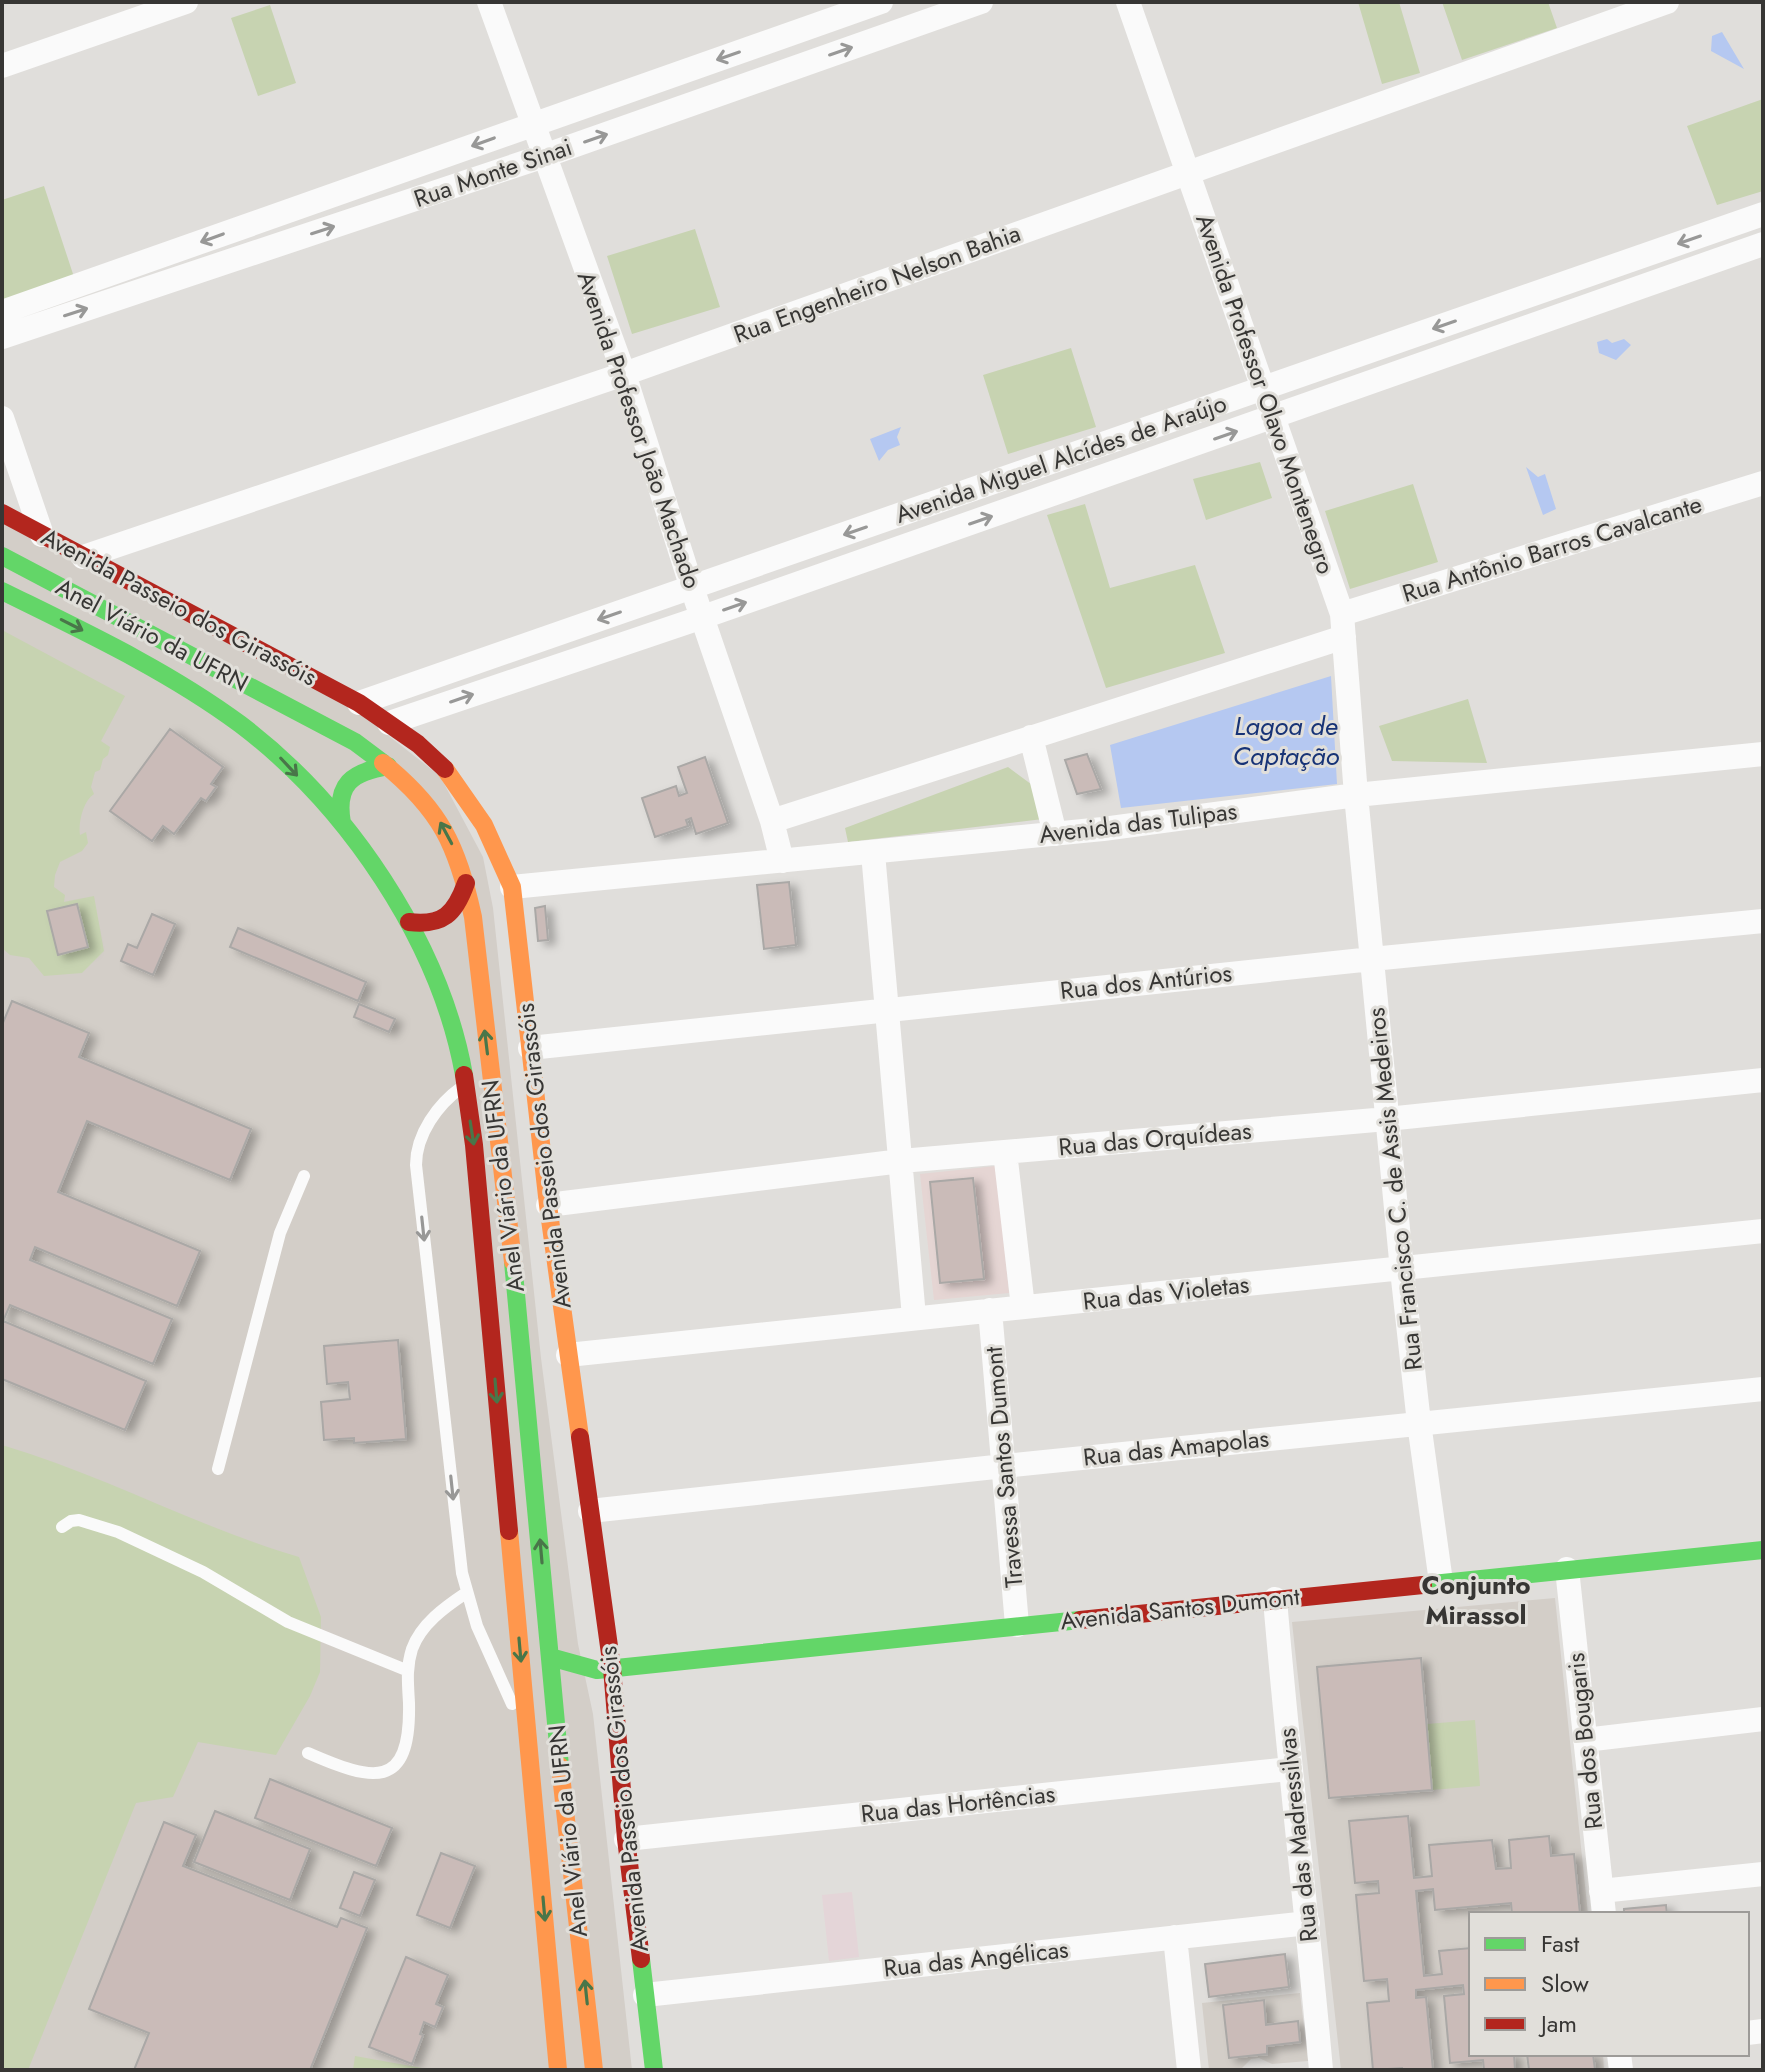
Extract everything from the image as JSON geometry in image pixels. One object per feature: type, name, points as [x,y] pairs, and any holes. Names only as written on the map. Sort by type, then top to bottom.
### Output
[{"type":"main road","name":"Avenida Passeio dos Girassóis","points":[[2,513],[359,703],[389,723],[429,754],[458,785],[484,825],[512,887],[548,1205],[590,1511],[604,1669],[654,2070]]},
{"type":"main road","name":"Anel Viário da UFRN","points":[[2,556],[355,742],[426,800],[457,854],[466,883],[514,1268],[555,1721],[594,2070]]},
{"type":"main road","name":"Anel Viário da UFRN","points":[[2,591],[73,625],[195,693],[277,755],[342,823],[389,889],[409,922],[443,1002],[458,1046],[482,1219],[558,2070]]},
{"type":"main road","points":[[342,823],[338,804],[346,784],[362,770],[388,766]]},
{"type":"main road","points":[[409,922],[430,924],[447,917],[455,908],[466,883]]},
{"type":"main road","name":"Avenida Santos Dumont","points":[[550,1657],[604,1669],[1763,1550]]},
{"type":"main road","points":[[555,1721],[578,1692],[604,1669]]},
{"type":"street","points":[[2,66],[186,2]]},
{"type":"street","name":"Avenida Professor João Machado","points":[[489,2],[624,374],[692,588],[772,821],[782,861]]},
{"type":"street","name":"Rua Monte Sinai","points":[[2,312],[881,2]]},
{"type":"street","name":"Rua Monte Sinai","points":[[2,337],[544,156],[981,2]]},
{"type":"street","name":"Avenida Professor Olavo Montenegro","points":[[1128,2],[1343,625],[1356,795]]},
{"type":"street","name":"Rua Engenheiro Nelson Bahia","points":[[83,557],[624,374],[1667,2]]},
{"type":"street","name":"Avenida Miguel Alcídes de Araújo","points":[[359,703],[1763,214]]},
{"type":"street","name":"Avenida Miguel Alcídes de Araújo","points":[[389,723],[1274,418],[1763,244]]},
{"type":"street","points":[[2,418],[42,535]]},
{"type":"street","name":"Rua Antônio Barros Cavalcante","points":[[772,821],[1031,737],[1343,625],[1763,483]]},
{"type":"street","points":[[1031,737],[1055,834]]},
{"type":"street","name":"Avenida das Tulipas","points":[[512,887],[1055,834],[1356,795],[1763,754]]},
{"type":"street","name":"Rua Francisco C. de Assis Medeiros","points":[[1356,795],[1402,1270],[1441,1582]]},
{"type":"street","points":[[873,853],[914,1317]]},
{"type":"street","name":"Rua dos Antúrios","points":[[530,1048],[1763,921]]},
{"type":"street","name":"Rua das Orquídeas","points":[[548,1205],[901,1161],[1387,1119],[1763,1080]]},
{"type":"street","points":[[1005,1152],[1023,1307]]},
{"type":"street","name":"Rua das Violetas","points":[[568,1355],[1763,1231]]},
{"type":"street","name":"Travessa Santos Dumont","points":[[990,1310],[1017,1625]]},
{"type":"street","name":"Rua das Amapolas","points":[[590,1511],[1763,1389]]},
{"type":"street","name":"Rua dos Bougaris","points":[[1567,1569],[1602,1902]]},
{"type":"street","name":"Rua das Madressilvas","points":[[1275,1599],[1289,1769],[1308,1923],[1321,2070]]},
{"type":"street","points":[[1585,1740],[1763,1719]]},
{"type":"street","name":"Rua das Hortências","points":[[626,1839],[1289,1769]]},
{"type":"street","points":[[1602,1902],[1763,1874]]},
{"type":"street","name":"Rua das Angélicas","points":[[645,1995],[1308,1923]]},
{"type":"street","points":[[1175,1937],[1189,2070]]},
{"type":"lane","points":[[464,1085],[444,1100],[436,1112],[420,1143],[416,1165],[462,1573],[477,1626],[529,1740]]},
{"type":"lane","points":[[218,1469],[280,1233],[304,1176]]},
{"type":"lane","points":[[62,1527],[79,1520],[118,1532],[203,1572],[288,1622],[406,1670]]},
{"type":"lane","points":[[308,1753],[349,1771],[372,1775],[390,1771],[403,1756],[408,1732],[406,1670],[413,1645],[427,1624],[466,1593]]},
{"type":"shaded area","points":[[2,522],[353,708],[440,776],[483,857],[493,908],[541,1358],[578,1644],[593,1714],[632,2070],[2,2070]]},
{"type":"shaded area","points":[[996,1166],[1009,1293],[934,1300],[920,1174]]},
{"type":"shaded area","points":[[1555,1598],[1588,1912],[1469,1912],[1469,2056],[1603,2056],[1604,2070],[1341,2070],[1292,1622]]},
{"type":"shaded area","points":[[852,1892],[859,1957],[829,1961],[822,1895]]},
{"type":"shaded area","points":[[1300,1993],[1308,2061],[1272,2064],[1259,2058],[1251,2059],[1242,2068],[1209,2070],[1202,2003]]},
{"type":"green space","points":[[1358,2],[1399,2],[1420,73],[1382,84]]},
{"type":"green space","points":[[1442,2],[1548,2],[1557,28],[1462,60]]},
{"type":"green space","points":[[270,5],[296,83],[258,96],[231,18]]},
{"type":"green space","points":[[1763,99],[1763,191],[1717,205],[1687,126]]},
{"type":"green space","points":[[44,186],[74,277],[2,301],[2,200]]},
{"type":"green space","points":[[695,229],[720,307],[632,334],[607,256]]},
{"type":"green space","points":[[1071,348],[1096,427],[1008,454],[983,375]]},
{"type":"green space","points":[[1260,462],[1272,498],[1206,520],[1193,479]]},
{"type":"green space","points":[[1413,484],[1438,562],[1350,589],[1325,511]]},
{"type":"green space","points":[[1085,504],[1110,588],[1195,565],[1225,653],[1106,688],[1047,515]]},
{"type":"green space","points":[[2,630],[125,696],[101,741],[110,747],[108,755],[103,759],[100,770],[95,772],[91,787],[94,794],[82,813],[80,835],[86,832],[88,843],[82,851],[60,862],[55,875],[54,887],[65,895],[64,902],[94,896],[104,951],[82,973],[44,976],[29,958],[10,955],[2,948]]},
{"type":"green space","points":[[1468,699],[1487,763],[1392,761],[1379,726]]},
{"type":"green space","points":[[1008,767],[1039,790],[1043,819],[848,842],[845,828]]},
{"type":"green space","points":[[2,1445],[299,1557],[321,1617],[320,1672],[310,1696],[276,1755],[198,1742],[173,1797],[136,1803],[28,2070],[2,2070]]},
{"type":"green space","points":[[1475,1720],[1480,1786],[1432,1790],[1427,1724]]},
{"type":"green space","points":[[355,2056],[433,2070],[353,2070]]},
{"type":"water","points":[[1722,32],[1744,69],[1711,51],[1712,36]]},
{"type":"water","points":[[1607,339],[1612,343],[1624,339],[1631,345],[1616,360],[1599,353],[1597,342]]},
{"type":"water","points":[[901,427],[897,437],[900,445],[888,450],[879,461],[870,439]]},
{"type":"water","points":[[1526,467],[1538,477],[1545,474],[1556,509],[1543,515]]},
{"type":"water","name":"Lagoa de Captação","points":[[1331,676],[1337,784],[1121,808],[1110,745]]},
{"type":"building","points":[[170,729],[223,767],[211,784],[216,787],[206,801],[201,798],[174,834],[163,826],[152,841],[110,811]]},
{"type":"building","points":[[1087,754],[1101,789],[1077,794],[1065,760]]},
{"type":"building","points":[[705,757],[728,823],[696,834],[691,818],[686,820],[688,826],[655,837],[642,798],[676,786],[679,796],[687,793],[678,767]]},
{"type":"building","points":[[789,882],[796,945],[764,949],[757,885]]},
{"type":"building","points":[[77,904],[88,947],[58,955],[47,911]]},
{"type":"building","points":[[545,906],[548,940],[538,941],[535,908]]},
{"type":"building","points":[[152,914],[175,924],[153,975],[121,961],[128,944],[137,948]]},
{"type":"building","points":[[238,928],[366,982],[358,1001],[230,947]]},
{"type":"building","points":[[12,1001],[89,1033],[79,1057],[251,1129],[230,1180],[87,1121],[58,1192],[200,1251],[177,1306],[35,1247],[30,1260],[172,1319],[153,1364],[10,1305],[3,1321],[146,1381],[125,1430],[2,1379],[2,1025]]},
{"type":"building","points":[[359,1004],[395,1019],[389,1032],[354,1017]]},
{"type":"building","points":[[973,1178],[984,1279],[940,1283],[930,1182]]},
{"type":"building","points":[[398,1340],[406,1439],[354,1443],[354,1438],[324,1440],[321,1402],[350,1399],[348,1382],[327,1384],[324,1346]]},
{"type":"building","points":[[1421,1658],[1432,1790],[1329,1798],[1317,1667]]},
{"type":"building","points":[[270,1779],[392,1828],[376,1866],[255,1818]]},
{"type":"building","points":[[215,1811],[310,1849],[290,1900],[194,1862]]},
{"type":"building","points":[[1408,1816],[1414,1878],[1432,1876],[1429,1845],[1492,1840],[1496,1869],[1511,1868],[1509,1840],[1549,1836],[1551,1856],[1574,1854],[1580,1912],[1512,1912],[1511,1903],[1435,1910],[1433,1889],[1416,1891],[1424,1976],[1442,1974],[1439,1951],[1469,1948],[1469,2056],[1514,2056],[1515,2070],[1484,2070],[1483,2060],[1450,2063],[1444,1996],[1464,1994],[1463,1985],[1416,1990],[1416,1998],[1426,1997],[1433,2070],[1373,2070],[1367,2003],[1389,2001],[1387,1979],[1364,1981],[1356,1895],[1379,1893],[1378,1881],[1355,1883],[1349,1821]]},
{"type":"building","points":[[164,1822],[196,1835],[183,1866],[337,1927],[341,1918],[367,1928],[310,2070],[134,2070],[149,2033],[89,2009]]},
{"type":"building","points":[[441,1853],[475,1866],[450,1928],[417,1915]]},
{"type":"building","points":[[354,1872],[375,1880],[360,1916],[340,1908]]},
{"type":"building","points":[[1666,1905],[1667,1912],[1624,1912],[1624,1909]]},
{"type":"building","points":[[1285,1954],[1289,1987],[1209,1997],[1205,1964]]},
{"type":"building","points":[[406,1957],[448,1975],[436,2004],[443,2007],[435,2027],[424,2022],[420,2034],[423,2035],[412,2064],[369,2047]]},
{"type":"building","points":[[1264,2000],[1266,2025],[1298,2021],[1300,2042],[1267,2046],[1267,2054],[1229,2058],[1223,2005]]},
{"type":"building","points":[[1527,2056],[1593,2056],[1595,2070],[1529,2070]]},
{"type":"traffic: fast","points":[[2,556],[355,742],[383,763]]},
{"type":"traffic: fast","points":[[2,591],[124,652],[212,704],[279,757],[317,794],[352,835],[411,926],[434,975],[452,1025],[464,1075]]},
{"type":"traffic: fast","points":[[342,823],[341,798],[349,782],[365,772],[388,766]]},
{"type":"traffic: fast","points":[[513,1262],[560,1766]]},
{"type":"traffic: fast","points":[[1423,1585],[1763,1550]]},
{"type":"traffic: fast","points":[[550,1657],[597,1670],[1080,1620]]},
{"type":"traffic: fast","points":[[641,1959],[654,2070]]},
{"type":"traffic: slow","points":[[383,763],[433,813],[453,849],[467,892],[473,917],[513,1262]]},
{"type":"traffic: slow","points":[[445,769],[484,825],[512,887],[548,1205],[580,1437]]},
{"type":"traffic: slow","points":[[509,1531],[558,2070]]},
{"type":"traffic: slow","points":[[560,1766],[594,2070]]},
{"type":"traffic: jam","points":[[2,513],[359,703],[418,744],[445,769]]},
{"type":"traffic: jam","points":[[409,922],[431,922],[446,916],[457,903],[466,883]]},
{"type":"traffic: jam","points":[[464,1075],[474,1145],[509,1531]]},
{"type":"traffic: jam","points":[[580,1437],[612,1668],[626,1839],[641,1959]]},
{"type":"traffic: jam","points":[[1080,1620],[1423,1585]]},
{"type":"district","name":"Conjunto Mirassol","points":[[1476,1600]]}]
